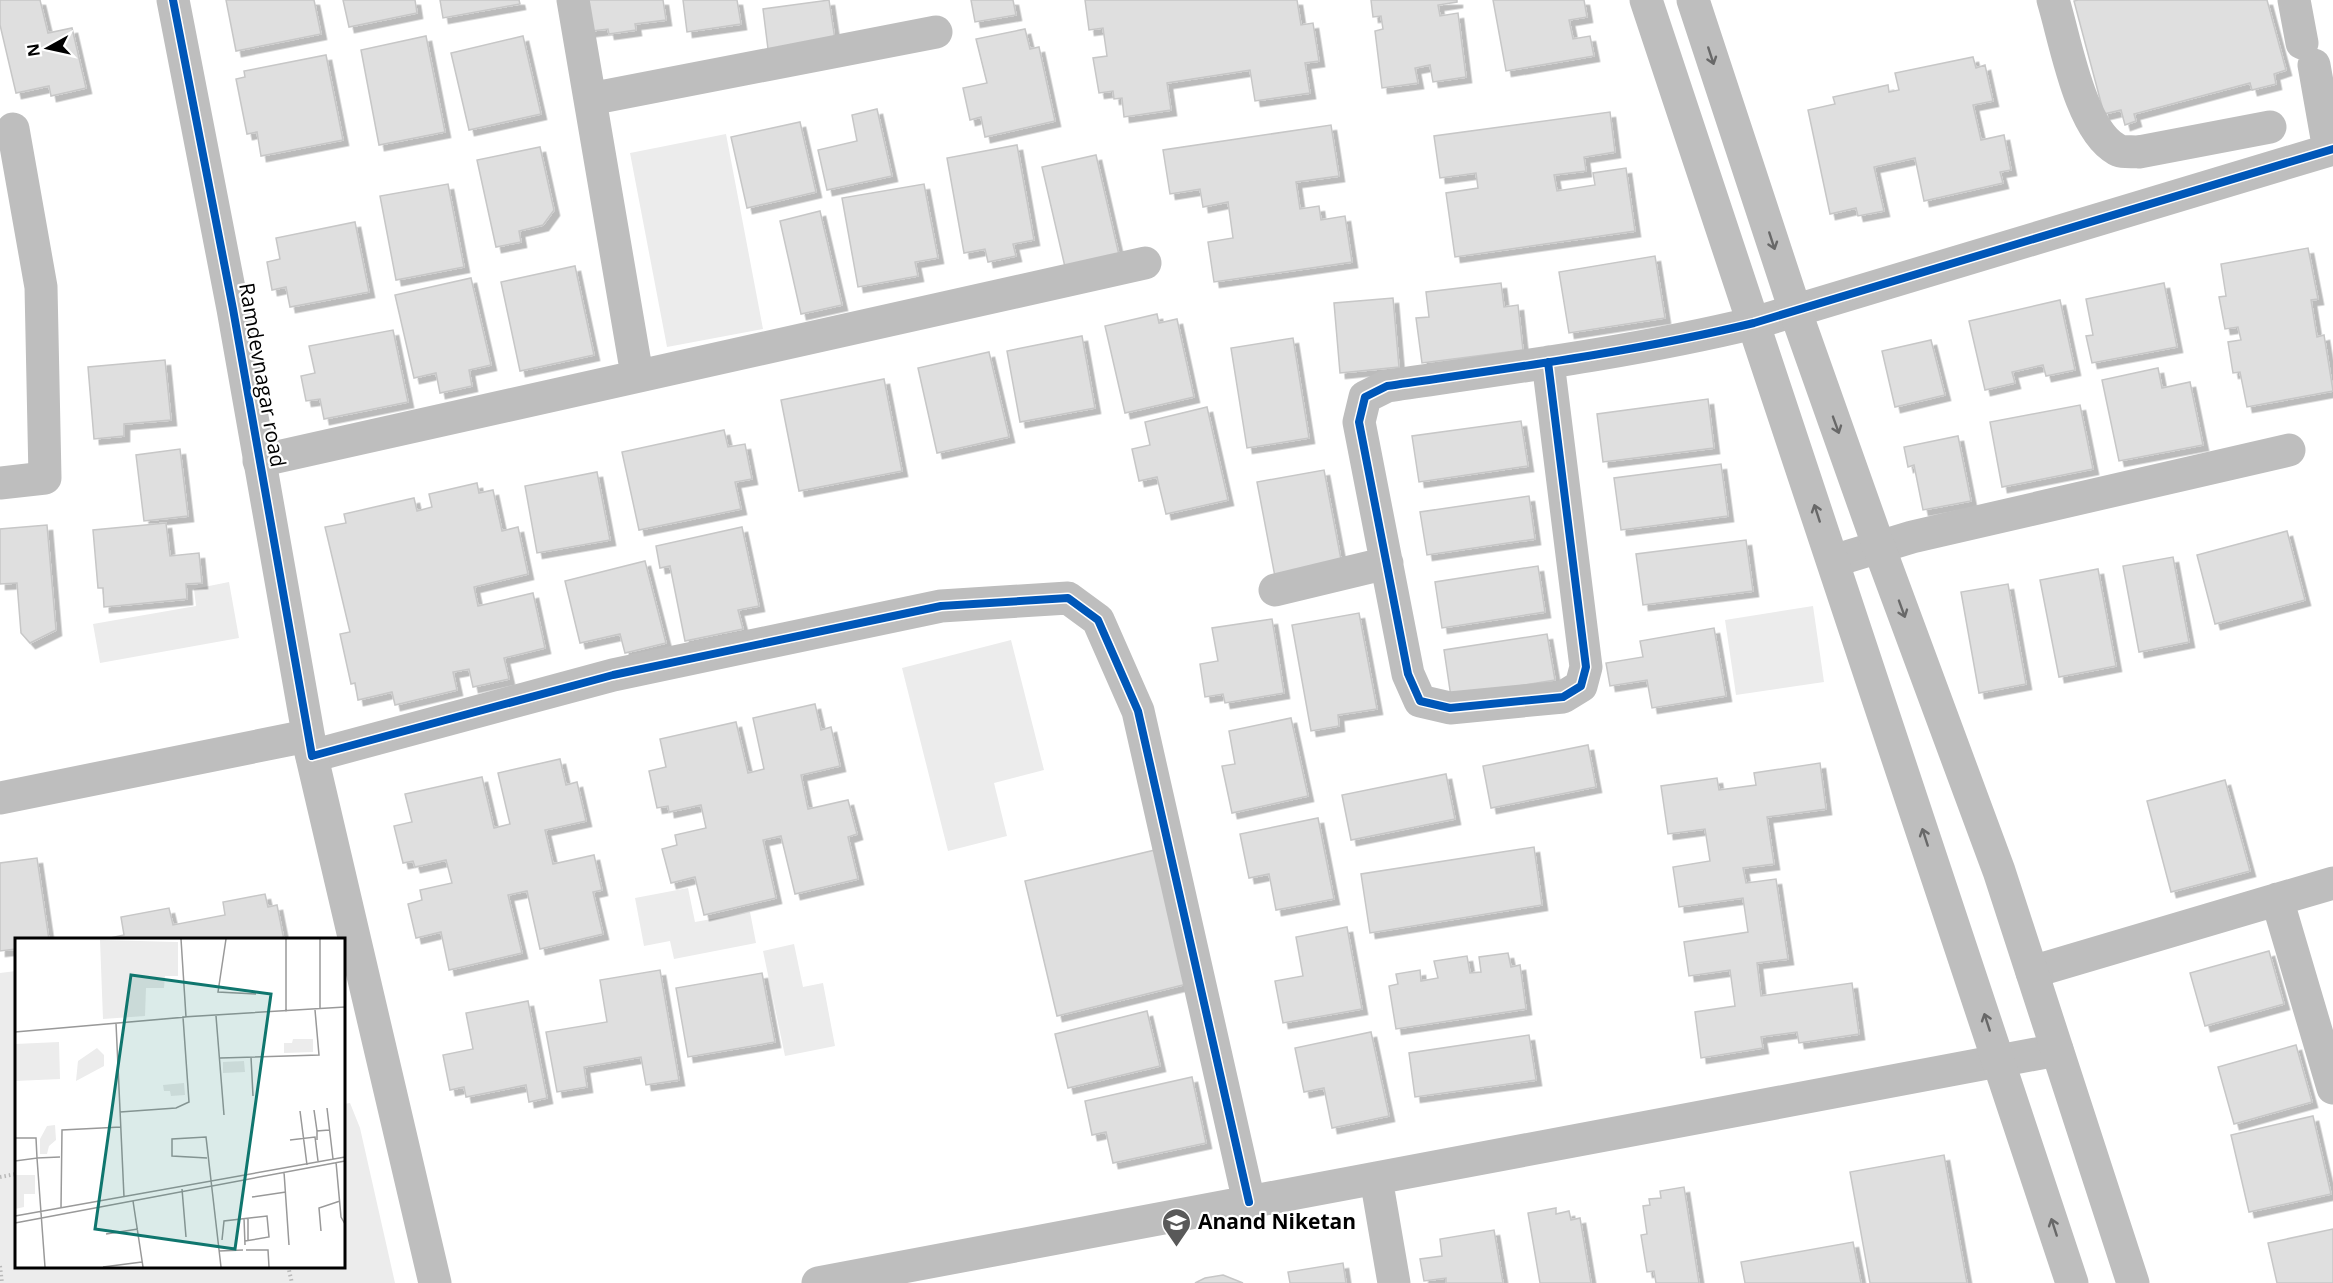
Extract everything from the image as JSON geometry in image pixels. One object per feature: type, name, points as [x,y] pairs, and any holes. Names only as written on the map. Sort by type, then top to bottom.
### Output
[{"type":"street","name":"Ramdevnagar road","points":[[174,0],[233,309],[312,756],[435,1283]]},
{"type":"street","points":[[573,0],[637,375]]},
{"type":"street","points":[[1646,0],[2000,1060],[2072,1283]]},
{"type":"street","points":[[1693,0],[1795,310],[1879,547],[1999,871],[2133,1283]]},
{"type":"street","points":[[2053,0],[2084,108],[2097,134],[2117,150],[2139,152],[2270,127]]},
{"type":"street","points":[[1548,362],[1586,667],[1581,686],[1563,697],[1461,707],[1450,708],[1420,701],[1408,674],[1359,422],[1365,397],[1387,386],[1694,338],[1754,323],[2331,149],[2294,0]]},
{"type":"street","points":[[590,99],[936,32]]},
{"type":"street","points":[[0,483],[45,478],[41,287],[13,129]]},
{"type":"street","points":[[259,460],[1145,263]]},
{"type":"street","points":[[1833,561],[1912,537],[2289,450]]},
{"type":"street","points":[[1275,590],[1387,563]]},
{"type":"street","points":[[0,798],[307,736],[312,756],[613,675],[941,606],[1068,598],[1098,620],[1138,711],[1250,1202]]},
{"type":"street","points":[[2032,972],[2333,883]]},
{"type":"street","points":[[2277,899],[2333,1088]]},
{"type":"street","points":[[818,1283],[2057,1050]]},
{"type":"street","points":[[1376,1178],[1394,1283]]},
{"type":"path","points":[[0,1177],[15,1174]]},
{"type":"path","points":[[0,1266],[2,1283]]},
{"type":"path","points":[[288,1268],[292,1283]]},
{"type":"shaded area","points":[[726,134],[763,329],[667,347],[630,153]]},
{"type":"shaded area","points":[[229,582],[239,638],[100,663],[93,624],[196,606],[194,589]]},
{"type":"shaded area","points":[[1813,606],[1824,682],[1736,695],[1725,620]]},
{"type":"shaded area","points":[[1011,640],[1044,770],[994,783],[1007,836],[948,851],[902,668]]},
{"type":"shaded area","points":[[688,888],[695,922],[750,912],[756,943],[674,959],[670,941],[644,946],[635,898]]},
{"type":"shaded area","points":[[794,944],[803,987],[823,983],[835,1046],[785,1056],[763,951]]},
{"type":"shaded area","points":[[15,971],[15,1268],[345,1268],[345,1104],[350,1103],[360,1128],[395,1283],[0,1283],[0,973]]},
{"type":"building","points":[[0,0],[40,0],[48,33],[72,28],[86,88],[51,96],[49,86],[16,93],[0,25]]},
{"type":"building","points":[[226,0],[314,0],[321,34],[236,51]]},
{"type":"building","points":[[343,0],[415,0],[417,13],[349,27]]},
{"type":"building","points":[[440,0],[519,0],[520,4],[443,18]]},
{"type":"building","points":[[578,0],[663,0],[666,20],[635,24],[636,30],[609,34],[608,29],[583,32]]},
{"type":"building","points":[[683,0],[737,0],[741,24],[687,32]]},
{"type":"building","points":[[829,0],[835,40],[768,49],[763,9]]},
{"type":"building","points":[[971,0],[1013,0],[1016,15],[975,22]]},
{"type":"building","points":[[1085,0],[1297,0],[1301,25],[1313,23],[1319,61],[1305,63],[1310,93],[1255,101],[1250,70],[1167,83],[1171,110],[1124,117],[1122,98],[1114,99],[1113,91],[1099,93],[1093,58],[1107,56],[1103,28],[1089,30]]},
{"type":"building","points":[[1371,0],[1457,0],[1457,2],[1438,5],[1440,16],[1458,13],[1466,77],[1433,82],[1430,65],[1415,68],[1418,83],[1382,88],[1375,31],[1383,29],[1381,16],[1373,17]]},
{"type":"building","points":[[1493,0],[1584,0],[1587,17],[1569,20],[1573,39],[1590,36],[1594,56],[1506,71]]},
{"type":"building","points":[[2267,0],[2286,70],[2274,74],[2276,84],[2252,90],[2250,83],[2134,114],[2136,121],[2125,125],[2121,110],[2104,114],[2074,1]]},
{"type":"building","points":[[1025,29],[1030,49],[1039,47],[1055,121],[985,137],[981,117],[970,120],[963,88],[987,83],[976,39]]},
{"type":"building","points":[[426,36],[445,132],[379,145],[361,50]]},
{"type":"building","points":[[523,36],[541,114],[469,130],[451,53]]},
{"type":"building","points":[[326,55],[343,140],[261,156],[257,132],[247,134],[236,79],[245,77],[244,71]]},
{"type":"building","points":[[1973,57],[1976,68],[1985,65],[1993,101],[1973,105],[1981,140],[2004,135],[2011,170],[2000,172],[2003,183],[1924,201],[1915,158],[1874,167],[1884,211],[1858,216],[1856,208],[1830,214],[1808,110],[1835,104],[1833,97],[1888,85],[1889,92],[1899,90],[1895,73]]},
{"type":"building","points":[[877,109],[892,176],[827,190],[818,150],[857,141],[852,115]]},
{"type":"building","points":[[1610,112],[1615,152],[1584,157],[1586,171],[1554,175],[1557,191],[1595,185],[1593,173],[1626,168],[1635,231],[1455,257],[1446,193],[1478,188],[1476,173],[1440,178],[1434,136]]},
{"type":"building","points":[[800,122],[816,192],[747,208],[731,137]]},
{"type":"building","points":[[1331,125],[1339,176],[1296,182],[1300,209],[1319,206],[1321,220],[1345,216],[1352,262],[1214,282],[1208,242],[1233,238],[1228,202],[1203,207],[1200,189],[1170,194],[1163,150]]},
{"type":"building","points":[[1017,145],[1034,240],[1013,244],[1016,256],[988,262],[985,249],[964,253],[947,158]]},
{"type":"building","points":[[540,147],[554,210],[543,225],[519,231],[521,242],[496,247],[477,160]]},
{"type":"building","points":[[1096,155],[1119,255],[1065,267],[1042,167]]},
{"type":"building","points":[[448,184],[464,267],[396,280],[380,196]]},
{"type":"building","points":[[924,184],[938,258],[915,262],[918,276],[858,287],[842,198]]},
{"type":"building","points":[[820,211],[842,305],[801,314],[780,221]]},
{"type":"building","points":[[355,222],[369,292],[290,307],[286,287],[272,290],[267,262],[280,259],[276,238]]},
{"type":"building","points":[[2308,248],[2318,299],[2311,300],[2317,337],[2324,335],[2333,391],[2247,407],[2240,372],[2233,373],[2228,342],[2241,340],[2238,327],[2225,329],[2219,297],[2226,296],[2221,264]]},
{"type":"building","points":[[1655,256],[1665,318],[1569,333],[1559,272]]},
{"type":"building","points":[[575,266],[594,355],[520,371],[501,282]]},
{"type":"building","points":[[471,278],[491,365],[469,370],[472,386],[440,393],[436,373],[414,378],[395,295]]},
{"type":"building","points":[[1501,283],[1504,307],[1518,305],[1523,350],[1422,363],[1416,318],[1429,317],[1426,292]]},
{"type":"building","points":[[2164,283],[2177,347],[2092,363],[2086,336],[2093,335],[2086,299]]},
{"type":"building","points":[[1393,298],[1399,367],[1340,373],[1334,303]]},
{"type":"building","points":[[2060,300],[2075,370],[2046,376],[2043,365],[2012,372],[2015,383],[1985,390],[1969,321]]},
{"type":"building","points":[[1157,314],[1159,323],[1177,319],[1194,397],[1125,413],[1105,326]]},
{"type":"building","points":[[393,330],[408,402],[324,419],[320,399],[306,401],[301,376],[315,373],[309,346]]},
{"type":"building","points":[[1082,336],[1095,408],[1020,422],[1007,351]]},
{"type":"building","points":[[1293,338],[1309,438],[1247,448],[1231,348]]},
{"type":"building","points":[[1931,340],[1945,395],[1895,407],[1882,351]]},
{"type":"building","points":[[989,352],[1009,437],[937,453],[918,368]]},
{"type":"building","points":[[165,360],[171,420],[124,424],[124,436],[94,439],[88,367]]},
{"type":"building","points":[[2158,368],[2162,388],[2190,382],[2203,445],[2119,461],[2102,380]]},
{"type":"building","points":[[884,379],[902,471],[799,491],[781,400]]},
{"type":"building","points":[[1708,399],[1714,448],[1603,462],[1597,414]]},
{"type":"building","points":[[2080,405],[2093,469],[2002,487],[1990,422]]},
{"type":"building","points":[[1207,407],[1228,500],[1166,514],[1157,477],[1139,481],[1132,449],[1150,445],[1145,422]]},
{"type":"building","points":[[1521,421],[1528,466],[1419,482],[1412,436]]},
{"type":"building","points":[[724,430],[728,447],[745,444],[752,479],[735,482],[741,509],[639,530],[622,452]]},
{"type":"building","points":[[1958,436],[1971,501],[1923,510],[1914,465],[1908,467],[1904,447]]},
{"type":"building","points":[[180,449],[188,516],[144,521],[136,455]]},
{"type":"building","points":[[1721,464],[1728,516],[1621,530],[1614,478]]},
{"type":"building","points":[[1324,470],[1343,570],[1276,582],[1257,482]]},
{"type":"building","points":[[597,472],[610,540],[537,553],[525,486]]},
{"type":"building","points":[[477,483],[479,493],[493,490],[502,531],[518,527],[528,574],[474,587],[478,606],[533,593],[545,648],[504,658],[509,679],[473,687],[469,669],[453,672],[457,690],[395,705],[392,692],[358,700],[355,683],[351,684],[340,634],[350,632],[325,527],[346,523],[344,514],[414,498],[417,511],[432,507],[429,494]]},
{"type":"building","points":[[1529,496],[1535,539],[1427,555],[1420,512]]},
{"type":"building","points":[[166,523],[170,556],[199,553],[202,583],[186,584],[187,599],[104,607],[103,588],[98,588],[93,530]]},
{"type":"building","points":[[47,525],[56,630],[30,643],[21,633],[17,583],[0,584],[0,529]]},
{"type":"building","points":[[742,527],[759,606],[738,610],[743,629],[685,641],[670,566],[660,568],[656,546]]},
{"type":"building","points":[[2287,531],[2305,600],[2215,624],[2197,555]]},
{"type":"building","points":[[1746,540],[1753,591],[1643,605],[1636,554]]},
{"type":"building","points":[[2173,557],[2189,642],[2139,652],[2123,566]]},
{"type":"building","points":[[645,561],[666,643],[625,653],[620,634],[580,643],[565,581]]},
{"type":"building","points":[[1538,566],[1545,612],[1442,628],[1435,582]]},
{"type":"building","points":[[2098,569],[2116,666],[2059,677],[2040,580]]},
{"type":"building","points":[[2008,584],[2026,684],[1979,693],[1961,592]]},
{"type":"building","points":[[1359,613],[1377,709],[1338,715],[1339,726],[1311,731],[1292,625]]},
{"type":"building","points":[[1272,619],[1284,693],[1225,703],[1223,694],[1205,697],[1200,664],[1218,661],[1212,628]]},
{"type":"building","points":[[1714,628],[1726,696],[1652,708],[1647,680],[1610,686],[1606,663],[1643,657],[1640,641]]},
{"type":"building","points":[[1547,634],[1555,680],[1451,697],[1444,650]]},
{"type":"building","points":[[815,704],[821,730],[831,727],[840,766],[801,775],[808,809],[848,800],[857,834],[848,837],[858,879],[795,894],[781,836],[763,840],[776,898],[704,915],[695,877],[671,883],[662,849],[677,845],[675,835],[706,828],[701,805],[669,812],[668,806],[657,808],[649,771],[666,767],[660,739],[736,722],[748,773],[764,769],[753,718]]},
{"type":"building","points":[[1291,718],[1308,796],[1232,813],[1222,766],[1235,764],[1229,731]]},
{"type":"building","points":[[1588,745],[1596,787],[1491,808],[1483,766]]},
{"type":"building","points":[[560,759],[566,785],[577,782],[586,821],[545,830],[553,864],[594,855],[602,890],[593,892],[603,934],[540,949],[527,891],[508,895],[522,953],[449,970],[441,932],[416,938],[408,904],[422,900],[420,890],[452,883],[446,860],[415,867],[413,861],[403,863],[394,826],[412,822],[405,794],[482,777],[494,828],[510,824],[498,773]]},
{"type":"building","points":[[1820,763],[1826,809],[1767,817],[1774,864],[1743,868],[1746,883],[1776,879],[1788,959],[1757,963],[1761,996],[1852,983],[1859,1034],[1799,1043],[1797,1032],[1761,1037],[1763,1048],[1701,1058],[1695,1012],[1735,1006],[1730,970],[1689,976],[1684,942],[1748,932],[1743,898],[1679,907],[1673,867],[1710,861],[1705,829],[1668,834],[1661,786],[1717,778],[1719,790],[1756,785],[1754,773]]},
{"type":"building","points":[[1446,774],[1455,819],[1351,840],[1342,795]]},
{"type":"building","points":[[2225,780],[2250,871],[2171,892],[2147,801]]},
{"type":"building","points":[[1318,818],[1334,899],[1276,910],[1269,874],[1249,878],[1240,834]]},
{"type":"building","points":[[1534,847],[1542,905],[1370,933],[1361,874]]},
{"type":"building","points":[[1155,850],[1187,984],[1057,1016],[1025,881]]},
{"type":"building","points":[[37,858],[49,938],[15,938],[15,949],[0,951],[0,863]]},
{"type":"building","points":[[265,894],[268,907],[277,905],[284,938],[110,938],[124,935],[121,917],[169,908],[173,925],[225,915],[223,902]]},
{"type":"building","points":[[1347,927],[1362,1009],[1283,1023],[1275,981],[1303,976],[1296,937]]},
{"type":"building","points":[[2269,951],[2284,1004],[2205,1026],[2190,973]]},
{"type":"building","points":[[1508,953],[1511,967],[1520,965],[1526,1009],[1396,1029],[1389,986],[1398,984],[1396,974],[1420,970],[1421,981],[1438,978],[1434,961],[1467,956],[1470,973],[1481,972],[1479,957]]},
{"type":"building","points":[[660,970],[679,1080],[646,1085],[641,1057],[584,1067],[587,1087],[557,1092],[546,1032],[607,1022],[600,980]]},
{"type":"building","points":[[762,973],[775,1042],[688,1057],[676,988]]},
{"type":"building","points":[[528,1001],[547,1098],[529,1102],[526,1085],[466,1097],[464,1087],[450,1090],[443,1055],[473,1049],[466,1013]]},
{"type":"building","points":[[1147,1011],[1160,1066],[1068,1088],[1055,1034]]},
{"type":"building","points":[[1371,1032],[1389,1116],[1332,1128],[1324,1088],[1304,1092],[1295,1048]]},
{"type":"building","points":[[1529,1035],[1536,1080],[1415,1097],[1409,1053]]},
{"type":"building","points":[[2296,1045],[2312,1102],[2234,1124],[2218,1067]]},
{"type":"building","points":[[1192,1077],[1206,1143],[1113,1163],[1106,1132],[1092,1135],[1085,1101]]},
{"type":"building","points":[[2313,1116],[2331,1194],[2249,1212],[2231,1135]]},
{"type":"building","points":[[1944,1155],[1967,1283],[1870,1283],[1850,1172]]},
{"type":"building","points":[[1684,1187],[1699,1283],[1656,1283],[1654,1271],[1647,1272],[1641,1235],[1647,1234],[1643,1206],[1650,1205],[1649,1199],[1661,1198],[1660,1191]]},
{"type":"building","points":[[1556,1208],[1556,1214],[1569,1211],[1571,1220],[1580,1218],[1591,1283],[1540,1283],[1528,1213]]},
{"type":"building","points":[[2333,1229],[2333,1283],[2277,1283],[2268,1243]]},
{"type":"building","points":[[1494,1230],[1503,1283],[1446,1283],[1446,1278],[1424,1281],[1420,1259],[1442,1256],[1440,1239]]},
{"type":"building","points":[[1853,1242],[1861,1283],[1745,1283],[1741,1262]]},
{"type":"building","points":[[1343,1263],[1346,1283],[1290,1283],[1288,1272]]},
{"type":"building","points":[[1223,1275],[1243,1283],[1195,1283],[1205,1278]]},
{"type":"cycle path","points":[[173,0],[233,309],[312,756],[613,675],[941,606],[1068,598],[1098,620],[1138,711],[1249,1202]]},
{"type":"cycle path","points":[[1548,362],[1586,667],[1581,686],[1563,697],[1450,708],[1420,701],[1408,674],[1359,422],[1365,397],[1387,386],[1526,366],[1572,359],[1663,343],[1754,323],[2333,149]]},
{"type":"place","name":"Anand Niketan","points":[[1177,1248]]}]
